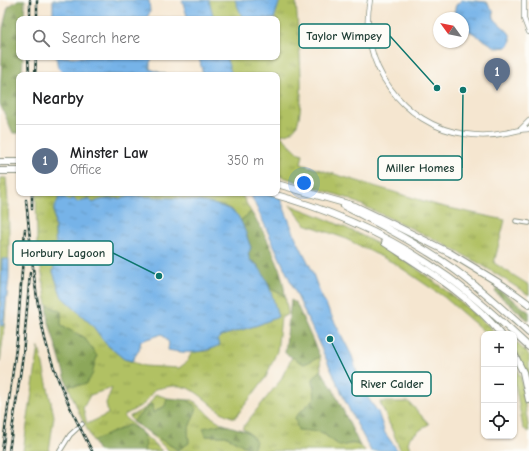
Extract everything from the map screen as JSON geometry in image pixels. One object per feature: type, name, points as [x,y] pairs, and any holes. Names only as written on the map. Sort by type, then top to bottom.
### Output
[{"type":"highway","points":[[0,162],[16,162]]},
{"type":"highway","points":[[0,171],[16,171]]},
{"type":"highway","points":[[280,185],[336,202],[355,206],[450,253],[504,286],[529,304]]},
{"type":"highway","points":[[280,196],[299,201],[361,227],[407,250],[449,277],[474,297],[529,347]]},
{"type":"highway","points":[[336,202],[411,241],[454,269],[481,290],[529,333]]},
{"type":"highway","points":[[361,227],[428,271],[463,297],[494,324],[499,331]]},
{"type":"highway","points":[[517,360],[523,372],[529,400]]},
{"type":"street","points":[[370,0],[367,22],[375,62],[392,92],[413,113],[439,127],[465,134],[494,135],[521,129],[529,129]]},
{"type":"street","points":[[524,0],[524,20],[529,32]]},
{"type":"street","points":[[521,129],[529,121]]},
{"type":"street","points":[[516,221],[529,223]]},
{"type":"street","points":[[60,451],[70,434],[82,424]]},
{"type":"green space","points":[[18,0],[25,0],[24,16],[16,16],[16,60],[23,60],[22,72],[16,72],[16,133],[13,133],[0,104],[3,27],[8,7]]},
{"type":"green space","points":[[208,0],[236,0],[242,16],[213,16]]},
{"type":"green space","points":[[279,0],[296,0],[301,102],[299,117],[295,129],[280,135],[280,72],[230,72],[226,60],[280,60],[280,16],[275,16]]},
{"type":"green space","points":[[280,135],[299,153],[303,154],[301,164],[440,206],[505,220],[494,263],[529,285],[529,295],[482,265],[440,242],[347,198],[280,176]]},
{"type":"green space","points":[[0,178],[6,178],[9,247],[7,293],[0,363]]},
{"type":"green space","points":[[36,196],[130,196],[122,200],[107,199],[93,203],[89,198],[77,202],[69,201],[54,210],[56,253],[53,272],[62,297],[92,325],[106,344],[124,359],[144,366],[179,368],[187,362],[192,352],[208,351],[219,344],[217,340],[221,336],[258,325],[277,317],[269,288],[285,296],[288,314],[281,318],[277,351],[266,377],[235,418],[220,411],[195,392],[180,386],[155,389],[144,404],[123,416],[162,451],[144,451],[145,441],[129,425],[93,441],[68,386],[86,384],[84,337],[61,326],[61,311],[47,305],[37,244]],"holes":[[[112,388],[106,403],[108,414],[87,424],[83,408],[90,395]]]},
{"type":"green space","points":[[130,196],[243,196],[251,212],[240,221],[238,216],[229,208],[177,198]]},
{"type":"green space","points":[[290,205],[341,226],[390,251],[442,288],[493,331],[484,331],[444,297],[394,263],[344,238],[305,224]]},
{"type":"green space","points":[[251,212],[273,252],[284,286],[285,296],[269,288],[257,264],[250,260],[248,254],[251,247],[240,221]]},
{"type":"green space","points":[[497,288],[529,312],[529,321],[495,292]]},
{"type":"green space","points":[[291,300],[296,303],[320,357],[304,364],[285,353]]},
{"type":"green space","points":[[47,305],[61,311],[61,326],[84,337],[97,356],[92,375],[86,384],[68,386],[49,323]]},
{"type":"green space","points":[[517,343],[529,355],[529,384],[517,353]]},
{"type":"green space","points":[[39,347],[54,416],[49,451],[23,451]]},
{"type":"green space","points":[[292,357],[304,364],[320,357],[321,370],[313,379],[315,398],[295,417],[321,432],[340,446],[357,444],[365,451],[253,451],[248,432],[242,428],[280,381]]},
{"type":"green space","points":[[517,369],[521,378],[529,432],[523,428],[517,395]]},
{"type":"green space","points":[[321,370],[333,389],[360,446],[353,443],[340,446],[321,432],[298,430],[295,417],[315,398],[313,379]]},
{"type":"green space","points":[[156,394],[167,398],[165,406],[152,413],[151,404],[133,421],[129,417],[147,407]]},
{"type":"green space","points":[[167,398],[188,400],[197,408],[188,430],[189,443],[178,450],[132,422],[152,404],[153,413],[165,406]]},
{"type":"green space","points":[[188,400],[193,400],[213,418],[223,424],[216,425],[206,436],[226,436],[253,451],[169,451],[146,430],[178,450],[189,443],[188,430],[197,408]]},
{"type":"green space","points":[[380,402],[409,402],[429,424],[410,437],[408,443],[411,451],[401,451]]},
{"type":"green space","points":[[223,424],[248,432],[256,441],[253,451],[226,436],[206,436],[203,428]]},
{"type":"green space","points":[[129,425],[140,430],[146,441],[144,451],[98,451],[93,441]]},
{"type":"water","points":[[53,0],[149,0],[150,12],[148,16],[53,16]]},
{"type":"water","points":[[182,0],[209,0],[213,16],[187,16]]},
{"type":"water","points":[[235,0],[280,0],[275,16],[242,16]]},
{"type":"water","points":[[462,0],[487,2],[493,11],[494,18],[508,31],[510,35],[510,42],[507,47],[497,48],[469,31],[469,12],[454,12],[456,5]]},
{"type":"water","points":[[57,60],[152,60],[150,62],[150,69],[159,72],[62,72],[58,68]]},
{"type":"water","points":[[200,60],[227,60],[231,72],[202,72]]},
{"type":"water","points":[[130,196],[171,198],[204,202],[218,205],[230,210],[238,216],[244,227],[251,248],[248,254],[250,260],[256,264],[265,277],[278,317],[258,325],[221,336],[217,340],[220,345],[201,351],[182,352],[168,350],[169,343],[162,334],[141,341],[139,350],[132,361],[124,359],[106,344],[92,325],[62,297],[53,272],[56,253],[54,209],[59,197],[65,198],[69,201],[73,198],[77,202],[89,198],[93,203],[102,200]]},
{"type":"water","points":[[251,196],[279,196],[295,236],[310,266],[320,293],[352,356],[357,373],[368,398],[378,412],[385,433],[398,451],[371,451],[350,411]]},
{"type":"water","points":[[2,259],[9,259],[9,279],[3,326],[0,325]]},
{"type":"railway","points":[[30,0],[30,16]]},
{"type":"railway","points":[[37,0],[37,16]]},
{"type":"railway","points":[[28,60],[29,72]]},
{"type":"railway","points":[[35,72],[36,60]]},
{"type":"railway","points":[[32,196],[32,209]]},
{"type":"railway","points":[[26,200],[35,287],[45,339],[65,396],[92,451]]},
{"type":"railway","points":[[2,451],[17,341],[25,229]]},
{"type":"railway","points":[[9,451],[23,355],[30,273]]},
{"type":"place","name":"Taylor Wimpey","points":[[437,88]]},
{"type":"place","name":"Miller Homes","points":[[463,90]]},
{"type":"place","name":"Minster Law","points":[[497,91]]},
{"type":"place","name":"Horbury Lagoon","points":[[159,276]]},
{"type":"place","name":"River Calder","points":[[330,339]]}]
